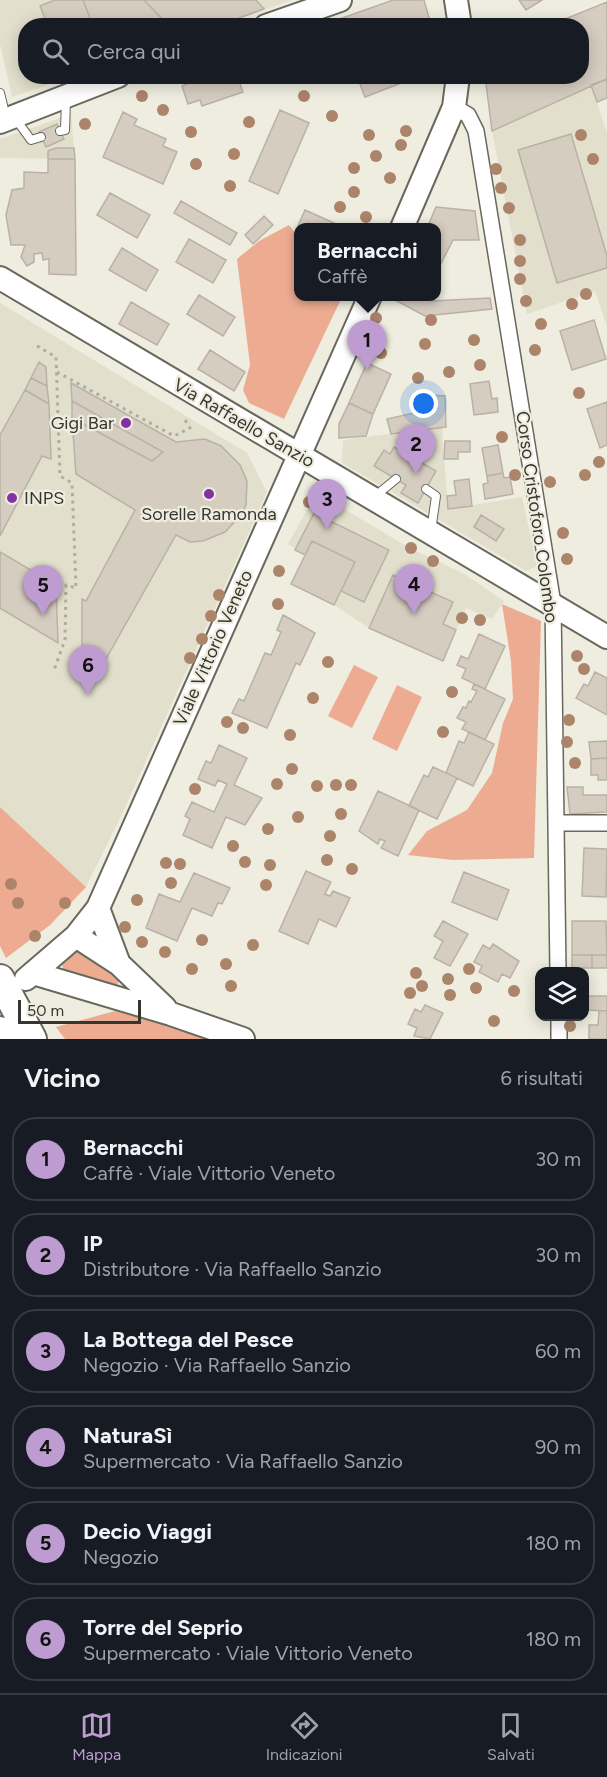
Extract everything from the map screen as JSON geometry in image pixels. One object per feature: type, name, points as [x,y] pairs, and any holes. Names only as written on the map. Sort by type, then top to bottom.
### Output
[{"type":"highway","points":[[20,977],[32,1039]]},
{"type":"highway","points":[[0,1031],[6,1039]]},
{"type":"main road","points":[[289,18],[340,0]]},
{"type":"main road","points":[[456,0],[459,18]]},
{"type":"main road","points":[[7,119],[97,84]]},
{"type":"main road","points":[[404,223],[454,107],[457,84]]},
{"type":"main road","name":"Via Raffaello Sanzio","points":[[2,280],[607,637]]},
{"type":"main road","name":"Viale Vittorio Veneto","points":[[20,977],[76,936],[98,908],[298,454],[368,301]]},
{"type":"main road","points":[[98,908],[119,964]]},
{"type":"main road","points":[[76,936],[119,964],[171,1014]]},
{"type":"main road","points":[[20,977],[171,1014],[243,1039]]},
{"type":"street","name":"Corso Cristoforo Colombo","points":[[454,107],[468,115],[476,131],[553,604],[558,967]]},
{"type":"street","points":[[556,823],[607,824]]},
{"type":"street","points":[[559,1021],[559,1039]]},
{"type":"lane","points":[[0,93],[7,119],[31,140],[41,137]]},
{"type":"lane","points":[[60,131],[65,130],[66,96]]},
{"type":"lane","points":[[373,498],[396,479]]},
{"type":"lane","points":[[426,489],[436,496],[431,532]]},
{"type":"path","points":[[37,346],[56,357],[60,476],[72,483],[76,588],[66,585],[65,640],[54,670]]},
{"type":"path","points":[[57,372],[174,436],[190,428],[185,420]]},
{"type":"shaded area","points":[[0,0],[293,0],[238,18],[18,18],[18,84],[50,84],[12,97],[0,44]]},
{"type":"shaded area","points":[[607,2],[607,79],[591,85],[607,133],[607,327],[595,291],[527,314],[492,131],[486,84],[589,84],[589,18],[566,18]]},
{"type":"shaded area","points":[[71,114],[75,159],[0,158],[0,139]]},
{"type":"shaded area","points":[[289,225],[294,232],[294,301],[340,301],[284,419],[249,403],[243,390],[250,365],[237,259],[259,241]]},
{"type":"shaded area","points":[[0,303],[247,453],[267,492],[123,812],[86,887],[0,807]]},
{"type":"shaded area","points":[[442,427],[448,509],[522,497],[537,566],[526,571],[342,463],[343,440]]},
{"type":"shaded area","points":[[324,497],[408,547],[466,575],[504,601],[492,619],[466,608],[443,661],[369,628],[334,605],[355,562],[305,555],[288,544],[311,503]]},
{"type":"shaded area","points":[[502,604],[541,621],[534,858],[453,860],[408,855],[427,831],[467,810],[492,773],[503,723],[513,699],[511,661]]},
{"type":"shaded area","points":[[354,665],[378,677],[352,728],[328,716]]},
{"type":"shaded area","points":[[397,685],[422,697],[397,751],[372,739]]},
{"type":"shaded area","points":[[0,807],[86,887],[50,925],[6,958],[0,946]]},
{"type":"shaded area","points":[[77,950],[90,952],[119,980],[115,992],[66,975],[62,965]]},
{"type":"shaded area","points":[[115,1011],[153,1020],[206,1039],[65,1039],[56,1027]]},
{"type":"building","points":[[55,0],[83,0],[90,18],[45,18],[40,6]]},
{"type":"building","points":[[83,0],[144,0],[161,18],[90,18]]},
{"type":"building","points":[[144,0],[256,0],[264,9],[239,18],[161,18]]},
{"type":"building","points":[[393,0],[424,0],[429,18],[342,18]]},
{"type":"building","points":[[519,0],[542,0],[526,10]]},
{"type":"building","points":[[607,2],[607,79],[492,131],[486,84],[589,84],[589,18],[568,18]]},
{"type":"building","points":[[607,79],[607,98],[597,102],[591,85]]},
{"type":"building","points":[[187,84],[240,84],[243,92],[202,106],[200,100],[188,104],[182,86]]},
{"type":"building","points":[[360,84],[398,84],[365,97]]},
{"type":"building","points":[[280,110],[309,123],[278,194],[249,181]]},
{"type":"building","points":[[123,112],[137,119],[134,125],[166,139],[163,146],[177,152],[163,184],[103,157]]},
{"type":"building","points":[[57,124],[64,139],[46,147],[39,132]]},
{"type":"building","points":[[571,134],[607,256],[607,268],[557,283],[518,150]]},
{"type":"building","points":[[56,148],[74,148],[75,159],[48,159],[48,151]]},
{"type":"building","points":[[48,159],[75,159],[76,275],[49,274],[49,259],[43,260],[42,253],[34,254],[34,262],[27,266],[21,257],[25,245],[11,245],[6,215],[12,190],[24,188],[24,172],[48,173]]},
{"type":"building","points":[[110,193],[150,215],[137,238],[97,215]]},
{"type":"building","points":[[181,201],[237,233],[230,245],[174,213]]},
{"type":"building","points":[[436,207],[475,211],[479,240],[453,240],[441,263],[441,223],[429,223]]},
{"type":"building","points":[[305,210],[334,223],[299,223]]},
{"type":"building","points":[[264,216],[273,225],[253,244],[245,235]]},
{"type":"building","points":[[189,239],[226,260],[213,283],[176,262]]},
{"type":"building","points":[[122,248],[158,270],[146,291],[109,270]]},
{"type":"building","points":[[199,295],[235,317],[223,336],[187,314]]},
{"type":"building","points":[[490,298],[492,309],[425,316],[397,301]]},
{"type":"building","points":[[131,302],[169,324],[157,345],[119,324]]},
{"type":"building","points":[[594,320],[606,359],[572,370],[560,331]]},
{"type":"building","points":[[210,350],[245,372],[234,391],[198,369]]},
{"type":"building","points":[[39,362],[46,367],[47,386],[31,378]]},
{"type":"building","points":[[367,363],[391,374],[373,414],[349,403]]},
{"type":"building","points":[[31,378],[47,386],[49,404],[25,390]]},
{"type":"building","points":[[489,381],[492,399],[497,398],[498,412],[474,415],[470,384]]},
{"type":"building","points":[[71,383],[176,442],[205,439],[221,446],[240,465],[247,481],[246,505],[240,516],[225,532],[203,541],[190,542],[176,535],[102,666],[82,654],[82,599],[86,601],[135,510],[76,474],[72,418],[152,461],[163,452],[72,401]]},
{"type":"building","points":[[25,390],[49,404],[51,459],[42,456],[0,536],[0,435]]},
{"type":"building","points":[[414,394],[445,396],[446,427],[391,434],[387,419],[414,413]]},
{"type":"building","points":[[72,401],[163,452],[152,461],[72,418]]},
{"type":"building","points":[[607,402],[607,445],[600,448],[587,409]]},
{"type":"building","points":[[349,403],[373,414],[366,436],[339,438],[339,424]]},
{"type":"building","points":[[445,441],[470,441],[470,452],[458,452],[458,459],[444,459]]},
{"type":"building","points":[[498,445],[503,473],[487,476],[482,448]]},
{"type":"building","points":[[394,447],[436,471],[418,503],[401,493],[406,485],[374,466],[384,450],[390,454]]},
{"type":"building","points":[[503,473],[504,478],[510,477],[513,494],[485,499],[483,484],[488,483],[487,476]]},
{"type":"building","points":[[469,479],[472,506],[448,509],[447,496],[456,495],[454,481]]},
{"type":"building","points":[[314,513],[389,550],[364,602],[341,591],[355,562],[312,541],[305,555],[295,550]]},
{"type":"building","points":[[481,515],[504,529],[496,541],[474,527]]},
{"type":"building","points":[[312,541],[355,562],[334,605],[291,584]]},
{"type":"building","points":[[0,552],[56,585],[58,643],[0,608]]},
{"type":"building","points":[[393,575],[453,602],[443,624],[456,630],[443,661],[369,628]]},
{"type":"building","points":[[283,615],[315,633],[300,665],[296,663],[267,728],[232,713],[239,699],[244,701],[265,653],[271,655],[281,632],[277,630]]},
{"type":"building","points":[[479,634],[505,646],[485,689],[462,678],[466,669],[457,665],[461,656],[468,659]]},
{"type":"building","points":[[595,672],[607,678],[607,715],[576,698],[584,684],[588,686]]},
{"type":"building","points":[[474,684],[505,699],[485,740],[462,729],[466,722],[457,718],[477,691],[472,689]]},
{"type":"building","points":[[469,732],[494,744],[473,786],[446,773],[459,741],[464,743]]},
{"type":"building","points":[[607,741],[607,758],[591,759],[589,742]]},
{"type":"building","points":[[219,745],[247,758],[234,785],[262,798],[245,825],[226,817],[212,848],[183,835],[190,819],[185,816],[192,802],[214,812],[227,784],[218,780],[215,786],[198,779],[206,761],[211,763]]},
{"type":"building","points":[[607,758],[607,780],[598,780],[598,775],[591,775],[591,759]]},
{"type":"building","points":[[433,767],[457,778],[437,819],[409,806],[424,775],[428,777]]},
{"type":"building","points":[[567,787],[583,787],[583,795],[607,795],[607,812],[570,814]]},
{"type":"building","points":[[378,791],[419,810],[398,856],[381,848],[385,841],[380,839],[378,844],[359,831]]},
{"type":"building","points":[[584,848],[607,849],[606,897],[582,896]]},
{"type":"building","points":[[306,871],[331,882],[325,894],[330,896],[333,891],[350,898],[336,927],[319,919],[308,944],[279,931]]},
{"type":"building","points":[[464,872],[509,890],[497,920],[452,902]]},
{"type":"building","points":[[194,873],[230,888],[222,904],[218,903],[212,916],[192,908],[177,941],[146,928],[159,894],[180,902]]},
{"type":"building","points":[[443,921],[468,934],[450,966],[434,958],[443,941],[434,936]]},
{"type":"building","points":[[572,921],[606,921],[607,955],[572,955]]},
{"type":"building","points":[[493,944],[519,961],[510,978],[502,974],[498,982],[479,972],[482,966],[474,962],[483,945],[490,949]]},
{"type":"building","points":[[572,955],[592,955],[592,968],[572,967]]},
{"type":"building","points":[[592,955],[607,955],[607,968],[592,968]]},
{"type":"building","points":[[589,996],[607,996],[607,1011],[589,1010]]},
{"type":"building","points":[[425,1005],[443,1013],[430,1039],[414,1036],[417,1028],[408,1024],[415,1009],[421,1012]]},
{"type":"building","points":[[599,1011],[607,1011],[607,1039],[589,1039],[589,1025],[598,1025]]},
{"type":"place","name":"Bernacchi","points":[[367,370]]},
{"type":"place","name":"Gigi Bar","points":[[126,423]]},
{"type":"place","name":"IP","points":[[416,474]]},
{"type":"place","name":"Sorelle Ramonda","points":[[209,494]]},
{"type":"place","name":"INPS","points":[[12,498]]},
{"type":"place","name":"La Bottega del Pesce","points":[[327,529]]},
{"type":"place","name":"NaturaSì","points":[[414,614]]},
{"type":"place","name":"Decio Viaggi","points":[[43,615]]},
{"type":"place","name":"Torre del Seprio","points":[[88,695]]}]
